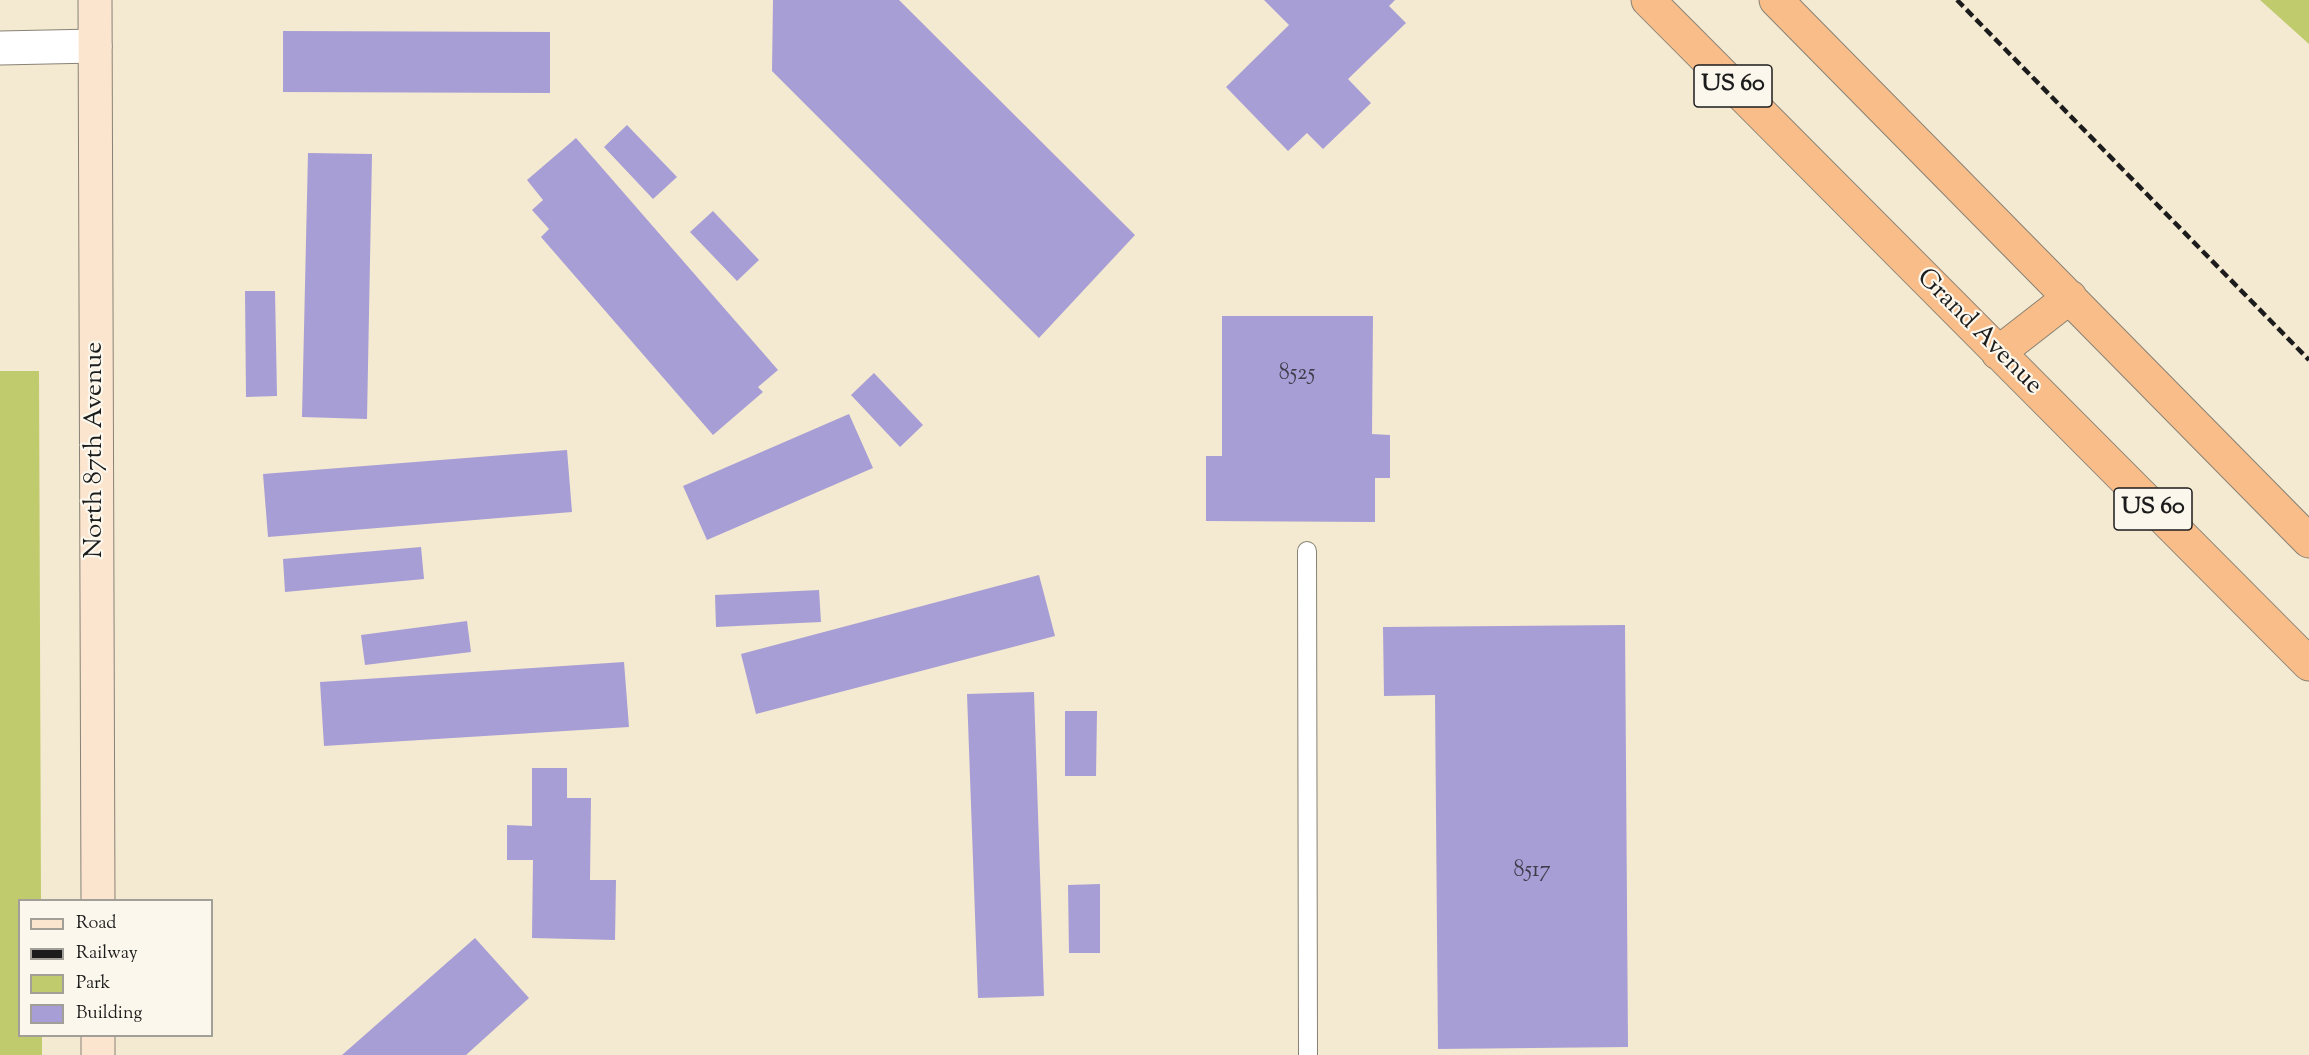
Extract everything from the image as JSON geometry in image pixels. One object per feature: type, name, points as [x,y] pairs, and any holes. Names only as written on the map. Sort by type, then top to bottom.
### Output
[{"type":"highway","name":"Grand Avenue","points":[[1648,0],[2309,664]]},
{"type":"highway","points":[[1776,0],[2309,541]]},
{"type":"highway","points":[[1998,353],[2070,297]]},
{"type":"street","name":"North 87th Avenue","points":[[95,0],[98,899]]},
{"type":"street","points":[[0,48],[95,46]]},
{"type":"street","points":[[98,1037],[98,1055]]},
{"type":"lane","points":[[1307,551],[1308,1055]]},
{"type":"green space","points":[[2260,0],[2309,0],[2309,44]]},
{"type":"green space","points":[[0,371],[39,371],[41,899],[18,899],[18,1037],[42,1037],[42,1055],[0,1055]]},
{"type":"building","points":[[773,0],[899,0],[1135,235],[1039,338],[772,71]]},
{"type":"building","points":[[1264,0],[1395,0],[1389,6],[1406,23],[1348,79],[1371,103],[1323,149],[1307,133],[1288,151],[1226,87],[1289,25]]},
{"type":"building","points":[[283,31],[550,32],[550,93],[283,92]]},
{"type":"building","points":[[627,125],[677,177],[653,199],[604,147]]},
{"type":"building","points":[[576,138],[778,370],[758,387],[763,392],[713,435],[541,237],[549,229],[532,210],[543,200],[527,180]]},
{"type":"building","points":[[308,153],[372,154],[367,419],[302,417]]},
{"type":"building","points":[[713,211],[759,260],[737,281],[690,232]]},
{"type":"building","points":[[245,291],[275,291],[277,396],[246,397]]},
{"type":"building","points":[[1222,316],[1373,316],[1372,434],[1390,435],[1390,478],[1375,478],[1375,522],[1206,521],[1206,456],[1222,456]]},
{"type":"building","points":[[874,373],[923,425],[900,447],[851,395]]},
{"type":"building","points":[[849,414],[873,468],[707,540],[683,486]]},
{"type":"building","points":[[567,450],[572,512],[268,537],[263,474]]},
{"type":"building","points":[[421,547],[424,579],[285,592],[283,559]]},
{"type":"building","points":[[1039,575],[1055,636],[756,714],[741,654]]},
{"type":"building","points":[[819,590],[821,622],[716,627],[715,595]]},
{"type":"building","points":[[467,621],[471,652],[365,665],[361,635]]},
{"type":"building","points":[[1625,625],[1628,1047],[1438,1049],[1435,695],[1384,696],[1383,627]]},
{"type":"building","points":[[624,662],[629,727],[324,746],[320,682]]},
{"type":"building","points":[[1034,692],[1044,996],[978,998],[967,694]]},
{"type":"building","points":[[1065,711],[1097,711],[1096,776],[1065,776]]},
{"type":"building","points":[[532,768],[567,768],[567,798],[591,798],[590,880],[616,880],[615,940],[532,938],[533,860],[507,860],[507,825],[532,826]]},
{"type":"building","points":[[1100,884],[1100,953],[1069,953],[1068,885]]},
{"type":"building","points":[[475,938],[529,998],[466,1055],[342,1055]]},
{"type":"railway","points":[[1957,0],[2309,360]]}]
